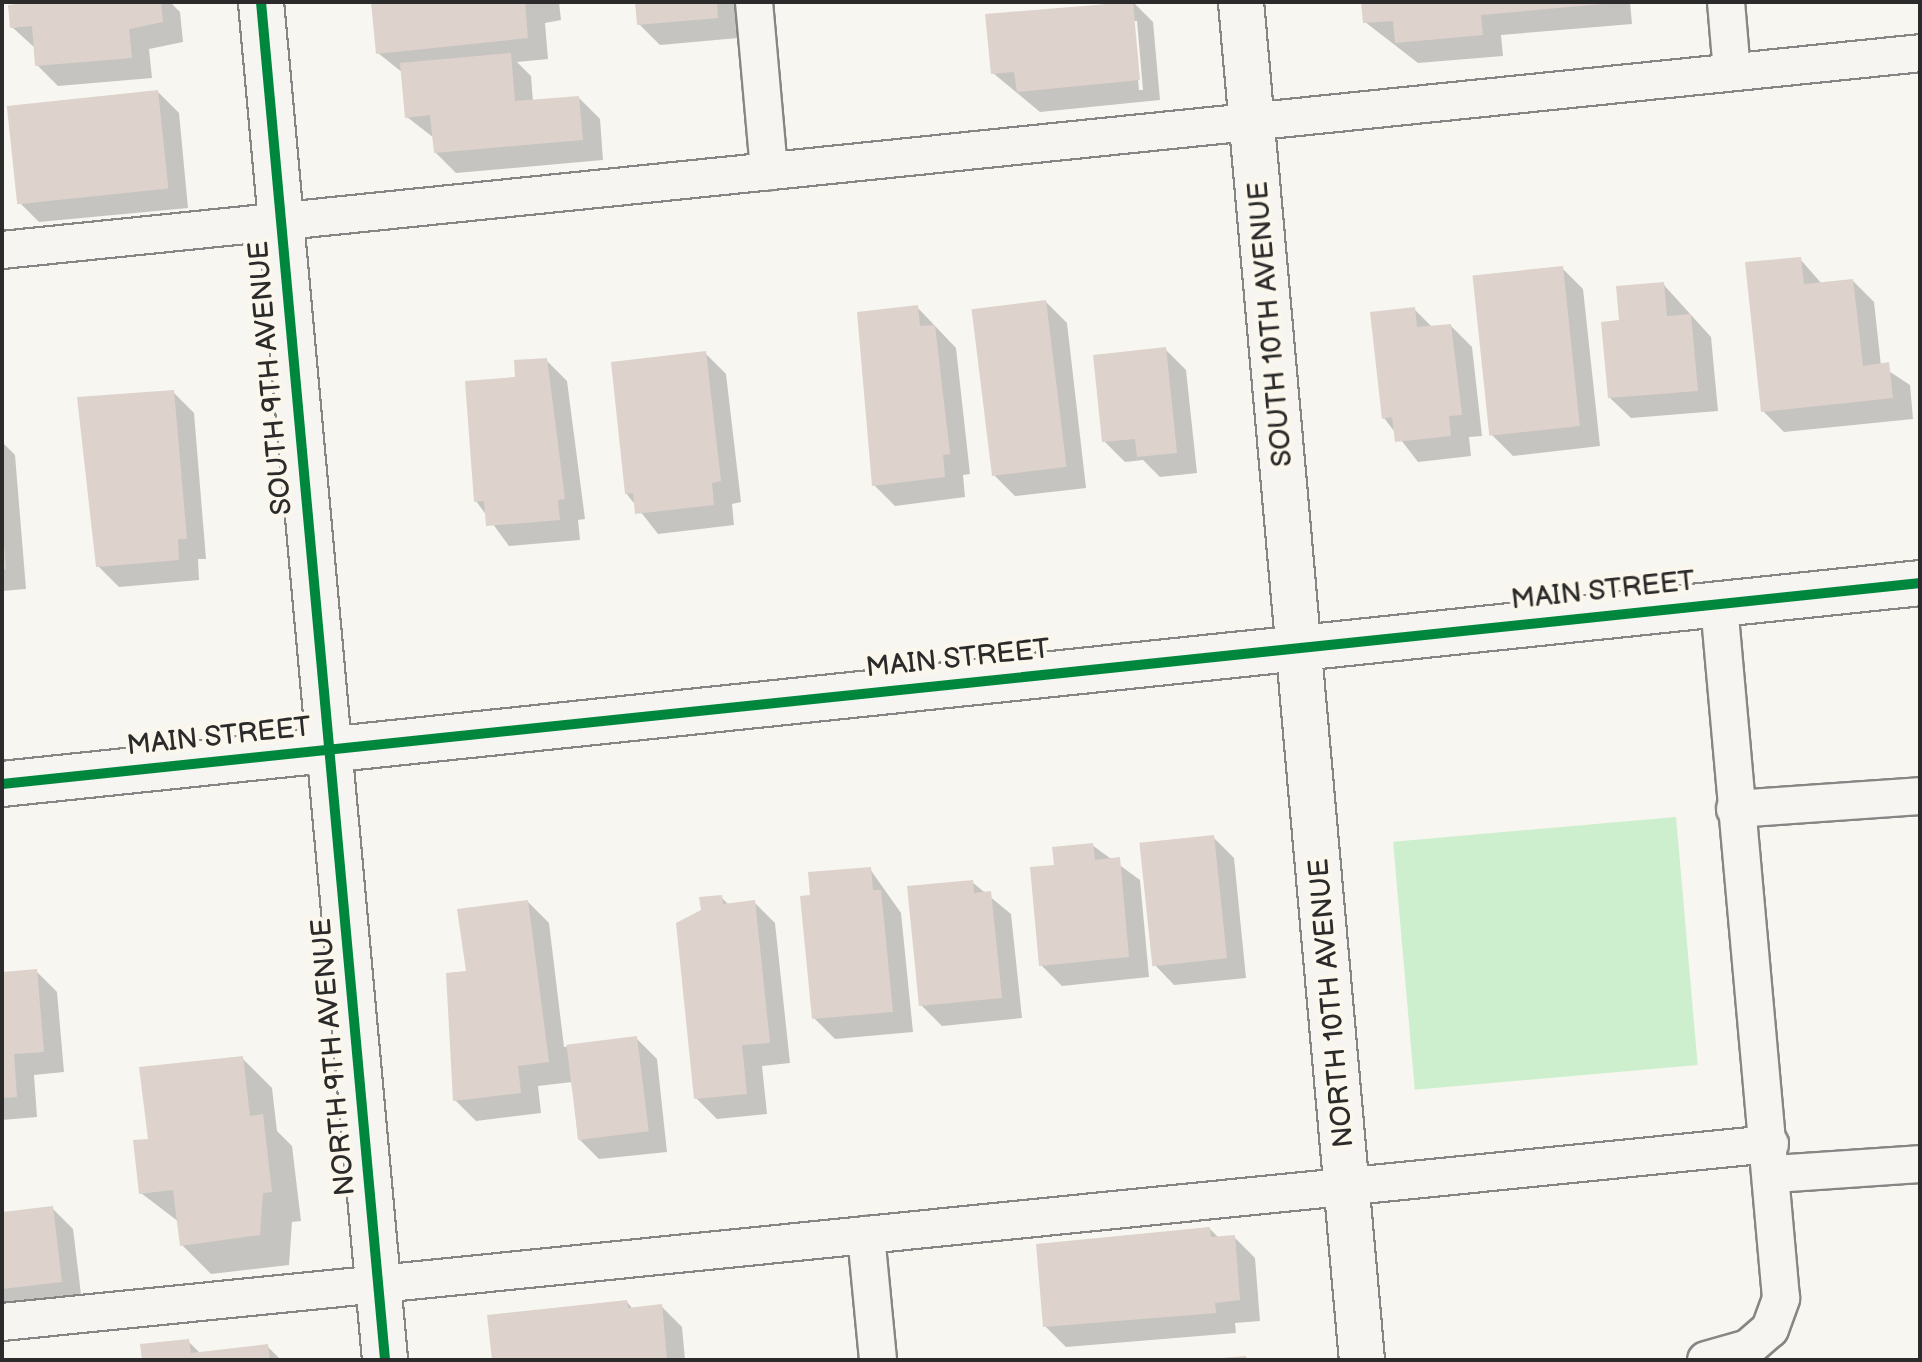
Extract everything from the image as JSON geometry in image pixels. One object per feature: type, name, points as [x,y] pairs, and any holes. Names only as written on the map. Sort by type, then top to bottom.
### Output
[{"type":"street","name":"SOUTH 9TH AVENUE","points":[[261,2],[329,750]]},
{"type":"street","name":"SOUTH 10TH AVENUE","points":[[1241,2],[1301,646]]},
{"type":"street","name":"MAIN STREET","points":[[2,784],[1920,583]]},
{"type":"street","name":"NORTH 10TH AVENUE","points":[[1301,646],[1362,1360]]},
{"type":"street","name":"NORTH 9TH AVENUE","points":[[329,750],[385,1360]]},
{"type":"lane","points":[[754,2],[769,171]]},
{"type":"lane","points":[[1726,2],[1732,72]]},
{"type":"lane","points":[[2,250],[1920,53]]},
{"type":"lane","points":[[1706,1360],[1748,1348],[1770,1329],[1781,1298],[1772,1159],[1735,809],[1719,604]]},
{"type":"lane","points":[[1735,809],[1920,796]]},
{"type":"lane","points":[[2,1322],[1347,1187],[1772,1159],[1920,1164]]},
{"type":"lane","points":[[866,1235],[878,1360]]},
{"type":"green space","points":[[1676,817],[1698,1065],[1415,1090],[1393,842]]},
{"type":"building","points":[[30,2],[161,2],[163,22],[129,29],[132,58],[35,66],[32,26],[10,28],[8,5]]},
{"type":"building","points":[[371,2],[525,2],[528,38],[376,54]]},
{"type":"building","points":[[635,2],[717,2],[718,18],[637,25]]},
{"type":"building","points":[[1133,2],[1140,80],[1017,92],[1014,72],[991,74],[985,14]]},
{"type":"building","points":[[1361,2],[1603,4],[1481,15],[1483,35],[1395,43],[1393,21],[1363,23]]},
{"type":"building","points":[[511,53],[515,101],[579,96],[583,140],[434,153],[430,115],[405,118],[400,63]]},
{"type":"building","points":[[158,90],[168,188],[17,204],[7,106]]},
{"type":"building","points":[[1801,257],[1804,284],[1853,279],[1863,366],[1889,362],[1893,398],[1761,412],[1745,262]]},
{"type":"building","points":[[1563,266],[1580,426],[1489,436],[1472,276]]},
{"type":"building","points":[[1664,282],[1667,316],[1691,314],[1698,391],[1608,398],[1601,322],[1619,320],[1616,286]]},
{"type":"building","points":[[1046,300],[1066,467],[992,476],[972,309]]},
{"type":"building","points":[[918,305],[920,326],[935,325],[950,454],[943,455],[945,477],[872,486],[857,312]]},
{"type":"building","points":[[1415,307],[1417,327],[1451,324],[1462,415],[1449,416],[1451,436],[1395,442],[1392,417],[1382,419],[1370,312]]},
{"type":"building","points":[[1166,347],[1177,453],[1137,457],[1135,439],[1102,442],[1093,355]]},
{"type":"building","points":[[706,351],[721,481],[712,483],[714,505],[635,514],[633,493],[625,494],[611,362]]},
{"type":"building","points":[[547,358],[565,499],[558,500],[560,520],[486,526],[484,501],[474,502],[465,381],[515,377],[514,360]]},
{"type":"building","points":[[174,390],[187,539],[178,539],[179,560],[96,567],[77,397]]},
{"type":"building","points":[[2,544],[6,569],[2,569]]},
{"type":"building","points":[[1214,835],[1227,958],[1152,966],[1139,843]]},
{"type":"building","points":[[1093,843],[1095,860],[1120,857],[1129,957],[1039,966],[1030,867],[1054,865],[1052,847]]},
{"type":"building","points":[[871,867],[873,890],[881,890],[893,1012],[812,1019],[800,896],[810,895],[808,872]]},
{"type":"building","points":[[973,880],[974,893],[991,891],[1002,998],[919,1006],[907,886]]},
{"type":"building","points":[[722,895],[723,904],[755,900],[770,1043],[742,1045],[747,1094],[694,1099],[676,923],[701,910],[699,897]]},
{"type":"building","points":[[528,900],[549,1062],[518,1066],[521,1093],[453,1101],[446,973],[466,971],[457,909]]},
{"type":"building","points":[[37,969],[44,1052],[14,1054],[17,1097],[2,1098],[2,972]]},
{"type":"building","points":[[637,1036],[649,1131],[578,1140],[567,1045]]},
{"type":"building","points":[[243,1056],[250,1116],[263,1114],[272,1192],[263,1193],[260,1235],[180,1246],[173,1190],[139,1194],[133,1140],[148,1139],[139,1067]]},
{"type":"building","points":[[53,1206],[62,1282],[2,1289],[2,1212]]},
{"type":"building","points":[[1210,1227],[1211,1237],[1235,1235],[1240,1300],[1215,1303],[1216,1313],[1043,1327],[1036,1244]]},
{"type":"building","points":[[627,1300],[628,1308],[662,1304],[667,1360],[492,1360],[487,1315]]},
{"type":"building","points":[[189,1339],[191,1353],[268,1344],[270,1360],[142,1360],[140,1344]]},
{"type":"building","points":[[1246,1356],[1247,1360],[1221,1360],[1221,1358]]},
{"type":"cycle path","points":[[261,2],[385,1360]]},
{"type":"cycle path","points":[[2,784],[1920,583]]}]
